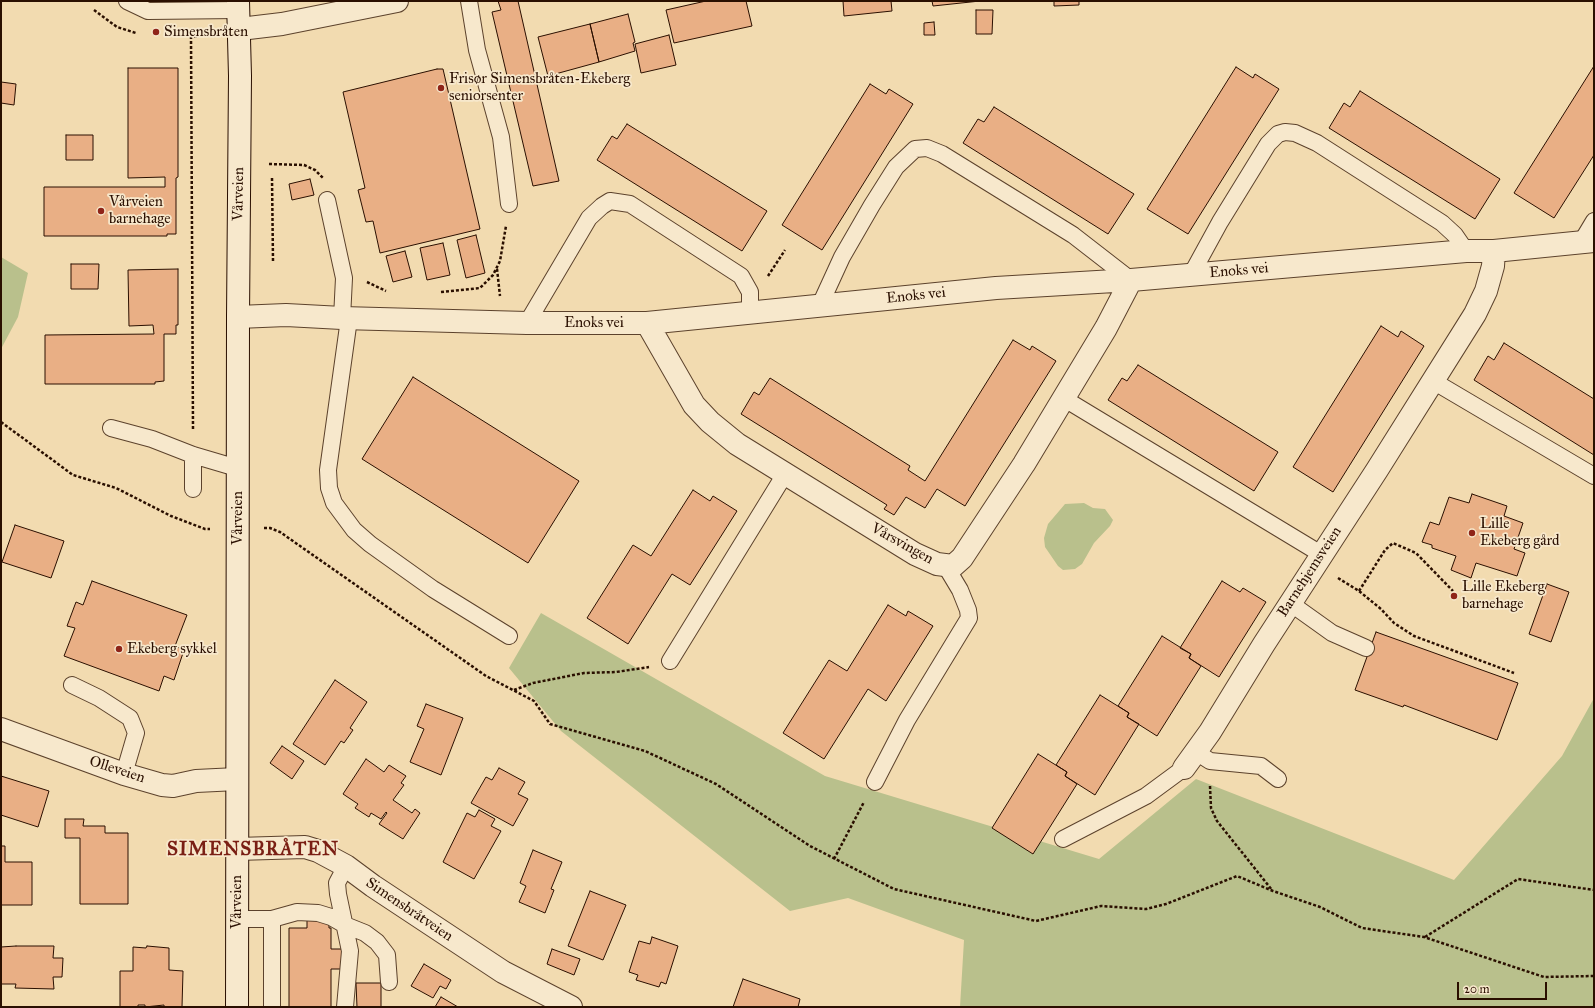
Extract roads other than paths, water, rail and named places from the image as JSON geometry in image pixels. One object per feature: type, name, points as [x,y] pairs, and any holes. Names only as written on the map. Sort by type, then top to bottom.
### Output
[{"type":"street","points":[[239,14],[282,24],[397,1]]},
{"type":"street","name":"Vårveien","points":[[236,1007],[238,849],[237,468],[239,14]]},
{"type":"street","name":"Enoks vei","points":[[238,317],[286,315],[345,319],[526,323],[647,323],[750,302],[820,306],[996,288],[1131,280],[1466,251],[1494,251],[1588,241]]},
{"type":"street","name":"Barnehjemsveien","points":[[1196,760],[1290,603],[1377,470],[1478,308],[1490,279],[1494,251]]},
{"type":"street","name":"Vårsvingen","points":[[647,323],[694,405],[710,422],[737,444],[915,554],[937,564],[953,566],[962,558],[1024,464],[1106,328],[1131,280]]},
{"type":"street","name":"Olleveien","points":[[1,729],[124,774],[162,785],[173,786],[196,781],[237,779]]},
{"type":"street","name":"Simensbråtveien","points":[[238,849],[305,846],[318,851],[346,866],[373,886],[503,972],[571,1007]]},
{"type":"lane","points":[[127,1],[148,11],[239,14]]},
{"type":"lane","points":[[469,1],[477,50],[501,137],[509,204]]},
{"type":"lane","points":[[1191,275],[1220,222],[1268,144],[1278,134],[1284,132],[1295,133],[1317,144],[1442,223],[1455,235],[1466,251]]},
{"type":"lane","points":[[820,306],[833,273],[872,205],[896,167],[915,149],[927,148],[942,154],[1073,236],[1131,280]]},
{"type":"lane","points":[[327,200],[344,278],[345,319],[328,470],[329,488],[334,504],[354,530],[370,544],[433,588],[509,636]]},
{"type":"lane","points":[[526,323],[589,218],[610,201],[630,204],[741,276],[750,302]]},
{"type":"lane","points":[[1588,241],[1594,221]]},
{"type":"lane","points":[[1433,380],[1594,476]]},
{"type":"lane","points":[[1063,398],[1318,559]]},
{"type":"lane","points":[[111,428],[152,439],[193,455],[237,468]]},
{"type":"lane","points":[[193,455],[193,489]]},
{"type":"lane","points":[[670,661],[785,474]]},
{"type":"lane","points":[[875,782],[907,720],[969,618],[968,610],[960,590],[945,565]]},
{"type":"lane","points":[[1290,603],[1332,633],[1366,648]]},
{"type":"lane","points":[[72,685],[100,698],[130,718],[136,732],[124,774]]},
{"type":"lane","points":[[1196,760],[1261,766],[1278,779]]},
{"type":"lane","name":"Barnehjemsveien","points":[[1063,839],[1140,799],[1196,760]]},
{"type":"lane","points":[[344,1007],[350,951],[337,883],[346,866]]},
{"type":"lane","points":[[237,919],[272,919],[297,912],[318,913],[331,917],[345,925],[365,933],[382,948],[389,963],[389,982]]},
{"type":"lane","points":[[272,919],[272,1007]]},
{"type":"place","name":"Simensbråten","points":[[156,32]]},
{"type":"place","name":"Frisør Simensbråten-Ekeberg seniorsenter","points":[[441,88]]},
{"type":"place","name":"Vårveien barnehage","points":[[101,211]]},
{"type":"place","name":"Lille Ekeberg gård","points":[[1472,533]]},
{"type":"place","name":"Lille Ekeberg barnehage","points":[[1454,596]]},
{"type":"place","name":"Ekeberg sykkel","points":[[119,649]]},
{"type":"district","name":"SIMENSBRÅTEN","points":[[253,850]]}]
